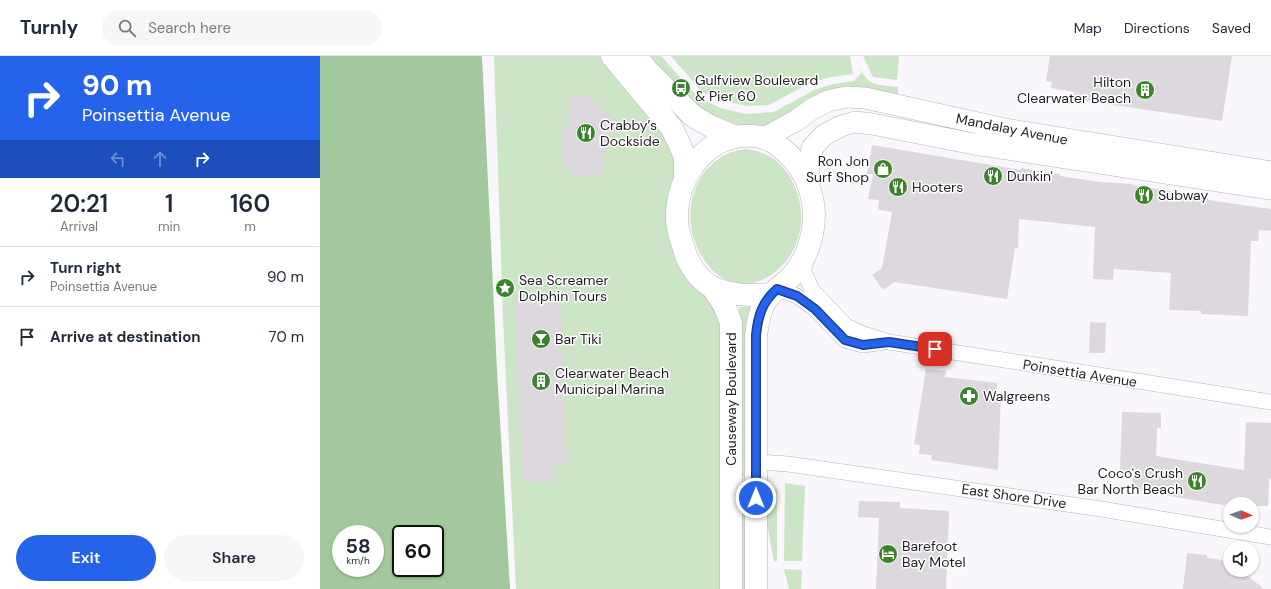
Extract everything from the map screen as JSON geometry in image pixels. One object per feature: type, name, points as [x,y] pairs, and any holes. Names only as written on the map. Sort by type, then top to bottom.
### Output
[{"type":"main road","points":[[612,56],[671,127],[679,143],[684,158],[685,179],[677,220],[687,260],[698,276],[712,287],[737,294],[754,296],[774,291]]},
{"type":"main road","points":[[636,56],[647,70],[693,116],[712,127],[736,137]]},
{"type":"main road","points":[[685,179],[694,164],[706,150],[720,141],[736,137],[750,136],[764,138]]},
{"type":"main road","name":"Causeway Boulevard","points":[[756,589],[756,335],[758,318],[763,305],[774,291],[796,271],[805,256],[810,242],[814,215],[811,196],[806,180],[798,163],[776,143],[764,138]]},
{"type":"main road","name":"Causeway Boulevard","points":[[712,287],[724,305],[731,323],[731,589]]},
{"type":"street","name":"Mandalay Avenue","points":[[764,138],[797,120],[812,109],[846,96],[865,98],[1012,130],[1271,172]]},
{"type":"street","name":"Mandalay Avenue","points":[[806,180],[812,148],[824,135],[840,126],[855,122],[987,146],[1271,189]]},
{"type":"street","name":"Poinsettia Avenue","points":[[805,256],[804,272],[812,290],[846,326],[863,334],[889,342],[1271,402]]},
{"type":"street","name":"Poinsettia Avenue","points":[[774,291],[797,296],[815,309],[845,340],[863,345],[889,342]]},
{"type":"street","name":"East Shore Drive","points":[[757,462],[788,464],[1035,499],[1271,537]]},
{"type":"shaded area","points":[[320,56],[482,56],[497,370],[510,589],[320,589]]},
{"type":"shaded area","points":[[494,56],[600,56],[662,130],[671,149],[675,163],[672,183],[685,277],[711,302],[724,337],[722,589],[516,589],[503,318]]},
{"type":"shaded area","points":[[648,56],[661,56],[699,98],[721,108],[745,114],[774,112],[814,90],[833,84],[854,81],[861,73],[860,69],[867,79],[874,84],[898,86],[898,95],[792,113],[763,129],[737,128],[699,109]]},
{"type":"shaded area","points":[[671,56],[850,56],[853,74],[831,77],[810,83],[769,105],[747,106],[724,101],[702,92]]},
{"type":"shaded area","points":[[863,56],[899,56],[897,80],[873,77]]},
{"type":"shaded area","points":[[745,149],[766,154],[787,172],[801,207],[799,234],[790,256],[774,273],[755,282],[734,282],[714,271],[697,247],[692,232],[690,216],[692,200],[697,185],[704,172],[715,161],[729,153]]},
{"type":"shaded area","points":[[739,307],[751,307],[749,480],[739,474]]},
{"type":"shaded area","points":[[739,482],[749,490],[748,589],[739,589]]},
{"type":"shaded area","points":[[785,483],[805,486],[802,561],[784,561]]},
{"type":"shaded area","points":[[767,489],[777,489],[777,561],[774,562],[766,518]]},
{"type":"shaded area","points":[[784,569],[802,570],[801,589],[789,589]]},
{"type":"building","name":"Hilton Clearwater Beach","points":[[1050,56],[1232,56],[1222,121],[1073,99],[1074,92],[1051,88],[1052,82],[1046,81]]},
{"type":"building","name":"Crabby’s Dockside","points":[[591,96],[592,100],[619,124],[606,140],[606,152],[602,152],[604,174],[571,176],[571,166],[563,166],[561,126],[571,126],[569,98]]},
{"type":"building","points":[[872,145],[1021,170],[1021,168],[1060,174],[1060,176],[1100,182],[1132,184],[1208,197],[1208,200],[1271,209],[1271,231],[1259,230],[1258,241],[1251,241],[1248,316],[1201,314],[1201,311],[1169,310],[1171,273],[1114,269],[1113,280],[1093,279],[1095,227],[1019,219],[1018,248],[1015,248],[1007,299],[894,282],[883,290],[872,275],[882,268],[892,212],[878,210],[879,200],[868,199],[873,174],[867,174]]},
{"type":"building","name":"Clearwater Beach Municipal Marina","points":[[560,296],[567,464],[552,465],[553,483],[532,483],[532,480],[523,480],[515,298]]},
{"type":"building","points":[[1090,322],[1106,323],[1105,353],[1089,353]]},
{"type":"building","name":"Walgreens","points":[[926,369],[946,371],[945,377],[997,383],[996,396],[1001,396],[998,470],[931,460],[932,455],[919,454],[920,445],[914,444]]},
{"type":"building","points":[[1122,412],[1161,413],[1161,428],[1157,428],[1156,456],[1244,470],[1246,422],[1271,423],[1271,479],[1269,478],[1268,506],[1259,506],[1259,497],[1223,497],[1223,505],[1164,495],[1165,491],[1132,489],[1133,472],[1120,472]]},
{"type":"building","points":[[859,501],[900,502],[900,508],[949,511],[946,589],[876,589],[879,518],[858,517]]},
{"type":"building","points":[[1187,553],[1207,555],[1207,558],[1223,560],[1223,577],[1249,577],[1264,589],[1183,589]]},
{"type":"place","name":"Gulfview Boulevard & Pier 60","points":[[681,88]]},
{"type":"place","name":"Hilton Clearwater Beach","points":[[1145,90]]},
{"type":"place","name":"Crabby’s Dockside","points":[[586,133]]},
{"type":"place","name":"Ron Jon Surf Shop","points":[[883,169]]},
{"type":"place","name":"Dunkin'","points":[[993,176]]},
{"type":"place","name":"Hooters","points":[[898,187]]},
{"type":"place","name":"Subway","points":[[1144,195]]},
{"type":"place","name":"Sea Screamer Dolphin Tours","points":[[505,288]]},
{"type":"place","name":"Bar Tiki","points":[[541,339]]},
{"type":"place","name":"Clearwater Beach Municipal Marina","points":[[541,381]]},
{"type":"place","name":"Walgreens","points":[[969,396]]},
{"type":"place","name":"Coco's Crush Bar North Beach","points":[[1197,481]]},
{"type":"place","name":"Barefoot Bay Motel","points":[[888,554]]},
{"type":"route","points":[[756,498],[756,335],[758,318],[763,305],[771,294],[777,289],[797,296],[815,309],[845,340],[863,345],[889,342],[935,349]]}]
